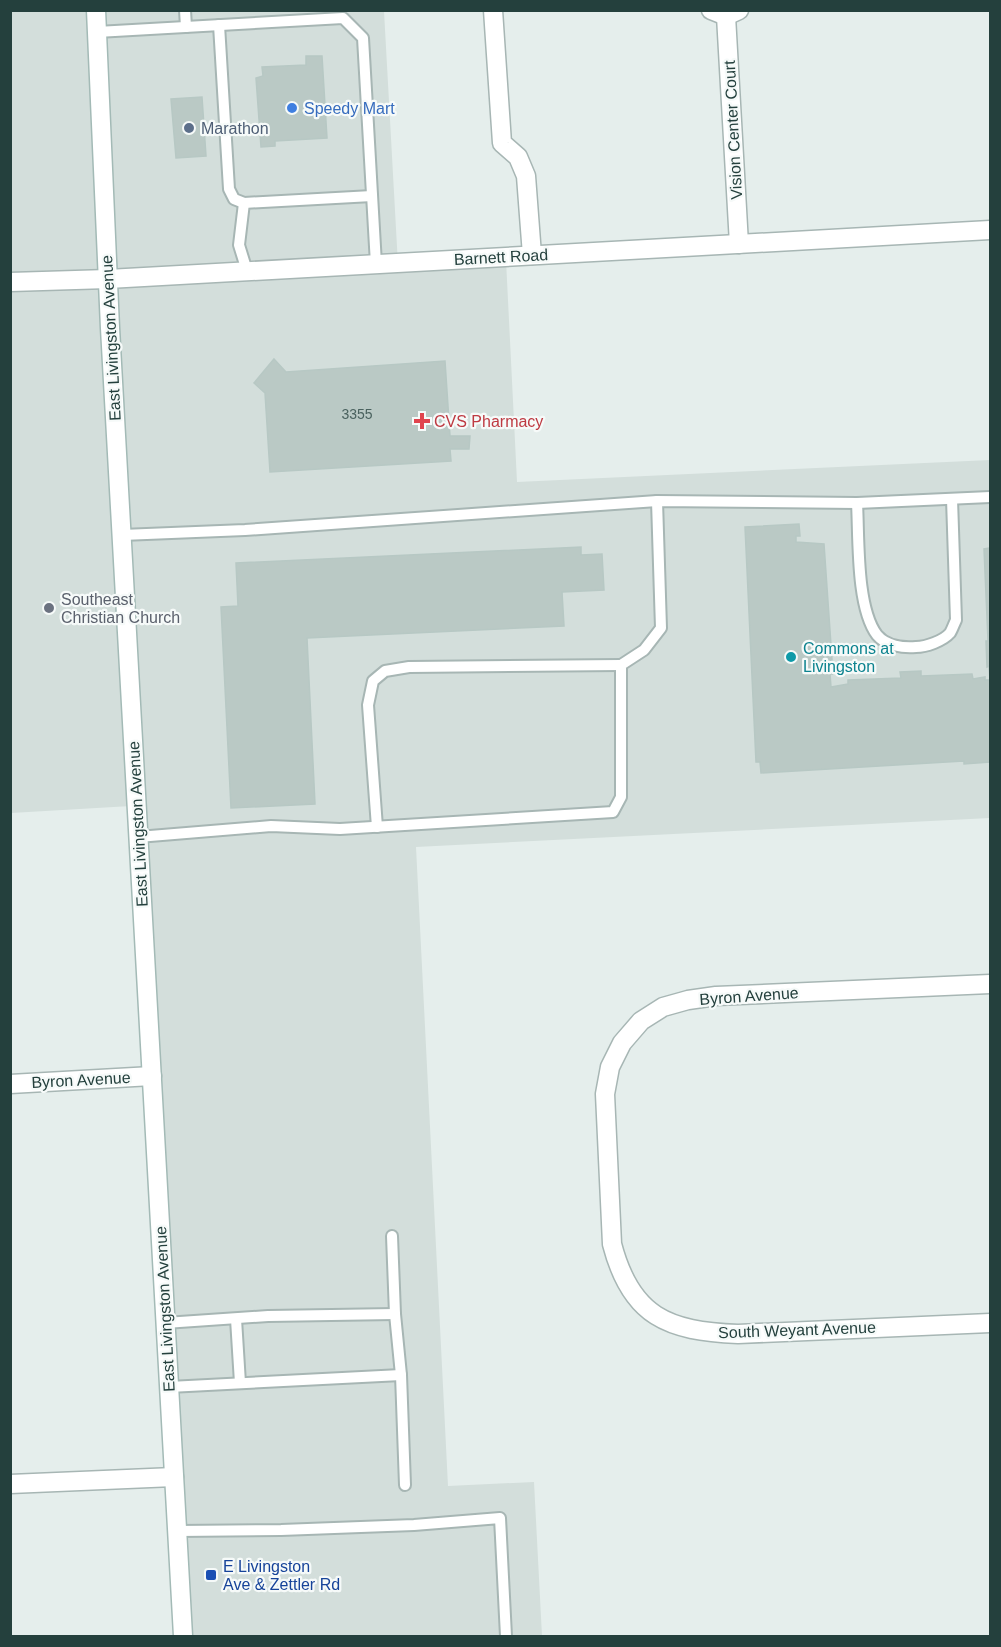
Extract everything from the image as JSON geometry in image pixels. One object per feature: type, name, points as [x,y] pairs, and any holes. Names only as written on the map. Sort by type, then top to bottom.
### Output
[{"type":"street","name":"East Livingston Avenue","points":[[96,10],[108,279],[183,1636]]},
{"type":"street","points":[[493,10],[502,143],[518,157],[526,176],[532,255]]},
{"type":"street","name":"Vision Center Court","points":[[725,12],[739,244]]},
{"type":"street","name":"Barnett Road","points":[[10,282],[108,279],[990,230]]},
{"type":"street","name":"Byron Avenue","points":[[608,1174],[605,1094],[610,1067],[622,1043],[641,1021],[663,1007],[716,996],[990,984]]},
{"type":"street","name":"Byron Avenue","points":[[10,1084],[152,1076]]},
{"type":"street","name":"South Weyant Avenue","points":[[608,1174],[610,1227],[616,1260],[628,1287],[650,1312],[676,1327],[708,1333],[738,1334],[990,1323]]},
{"type":"street","points":[[10,1484],[174,1477]]},
{"type":"lane","points":[[185,10],[186,27]]},
{"type":"lane","points":[[97,32],[343,18],[363,38],[376,264]]},
{"type":"lane","points":[[219,25],[229,189],[234,199],[244,202],[372,196]]},
{"type":"lane","points":[[244,202],[239,245],[247,271]]},
{"type":"lane","points":[[122,535],[245,530],[657,501],[857,503],[990,497]]},
{"type":"lane","points":[[857,503],[860,573],[868,617],[878,637],[892,645],[923,647],[950,633],[956,620],[952,499]]},
{"type":"lane","points":[[377,827],[368,705],[372,681],[385,671],[409,667],[621,665],[644,650],[661,628],[657,501]]},
{"type":"lane","points":[[138,837],[271,826],[340,829],[613,812],[621,797],[621,665]]},
{"type":"lane","points":[[392,1236],[405,1485]]},
{"type":"lane","points":[[165,1323],[318,1314],[395,1314]]},
{"type":"lane","points":[[236,1319],[240,1383]]},
{"type":"lane","points":[[169,1387],[401,1375]]},
{"type":"lane","points":[[177,1531],[381,1526],[500,1518],[506,1636]]},
{"type":"shaded area","points":[[11,11],[384,11],[398,265],[506,260],[517,482],[990,460],[990,818],[416,847],[448,1486],[534,1482],[542,1636],[182,1636],[131,806],[11,813]]},
{"type":"building","name":"Speedy Mart","points":[[306,56],[322,56],[327,138],[275,141],[275,146],[261,147],[256,78],[263,76],[262,67],[306,65]]},
{"type":"building","name":"Marathon","points":[[202,97],[206,156],[176,158],[171,99]]},
{"type":"building","name":"CVS Pharmacy","points":[[274,359],[286,372],[445,361],[450,436],[470,436],[469,449],[450,449],[451,461],[270,472],[265,393],[254,383]]},
{"type":"building","name":"Commons at Livingston","points":[[799,524],[800,536],[796,536],[796,542],[824,544],[833,674],[830,674],[831,687],[848,684],[848,680],[901,678],[900,672],[921,671],[921,676],[972,674],[973,679],[985,677],[985,680],[990,680],[990,762],[964,764],[964,761],[761,773],[760,762],[756,762],[745,527]]},
{"type":"building","points":[[581,547],[581,555],[602,554],[604,590],[562,592],[564,626],[307,638],[315,804],[231,808],[221,607],[238,606],[236,563]]},
{"type":"building","points":[[990,548],[990,680],[989,666],[987,667],[984,549]]},
{"type":"place","name":"Speedy Mart","points":[[292,108]]},
{"type":"place","name":"Marathon","points":[[189,128]]},
{"type":"place","name":"CVS Pharmacy","points":[[422,421]]},
{"type":"place","name":"Southeast Christian Church","points":[[49,608]]},
{"type":"place","name":"Commons at Livingston","points":[[791,657]]},
{"type":"place","name":"E Livingston Ave & Zettler Rd","points":[[211,1575]]}]
